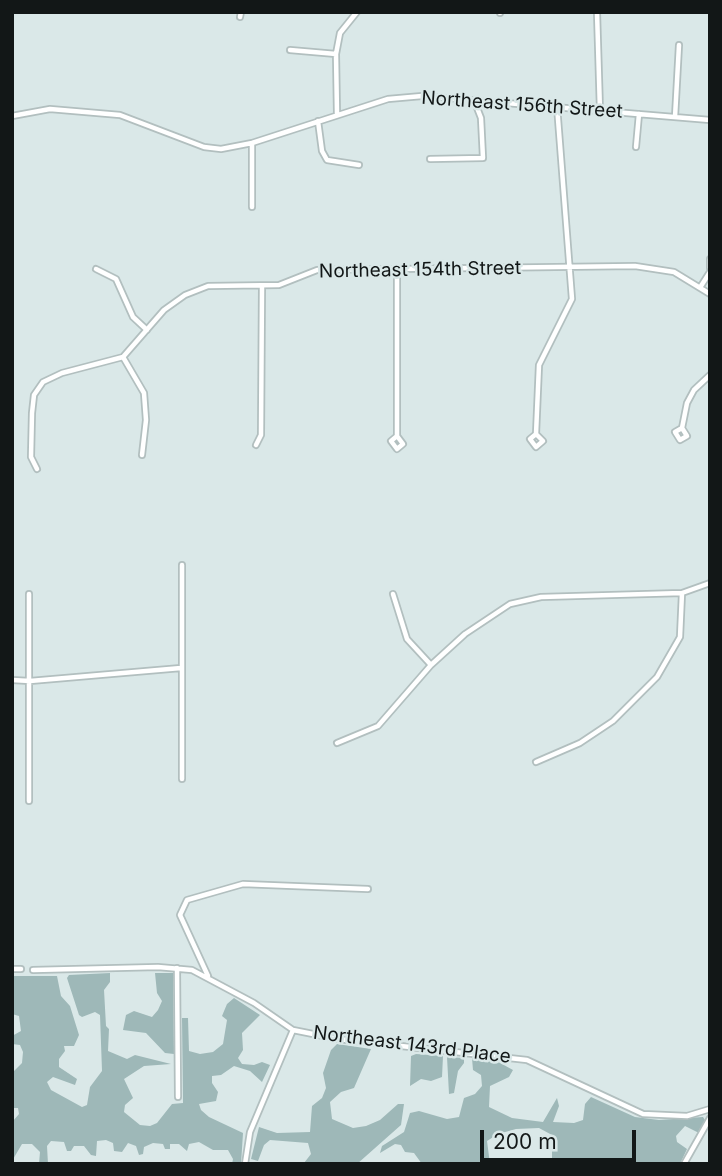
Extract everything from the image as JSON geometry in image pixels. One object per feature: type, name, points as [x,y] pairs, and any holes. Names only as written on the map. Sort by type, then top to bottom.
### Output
[{"type":"street","points":[[337,114],[336,54],[340,33],[357,12]]},
{"type":"street","points":[[597,12],[600,111]]},
{"type":"street","points":[[675,117],[679,45]]},
{"type":"street","points":[[290,50],[336,54]]},
{"type":"street","name":"Northeast 156th Street","points":[[12,116],[50,109],[100,112],[140,121],[204,147],[221,149],[252,144],[337,114],[403,97],[557,106],[710,120]]},
{"type":"street","points":[[430,159],[482,158],[481,118],[474,100]]},
{"type":"street","points":[[536,434],[539,365],[570,306],[571,267],[561,186],[557,106]]},
{"type":"street","points":[[636,147],[639,114]]},
{"type":"street","points":[[318,121],[322,151],[327,160],[359,165]]},
{"type":"street","points":[[252,144],[252,207]]},
{"type":"street","points":[[701,286],[710,270],[710,260]]},
{"type":"street","name":"Northeast 154th Street","points":[[123,357],[164,310],[196,290],[228,285],[262,288],[279,285],[317,270],[657,268],[674,272],[701,286],[710,294]]},
{"type":"street","points":[[96,269],[116,279],[133,317],[147,330]]},
{"type":"street","points":[[397,269],[397,436]]},
{"type":"street","points":[[256,445],[261,435],[262,288]]},
{"type":"street","points":[[37,469],[31,457],[32,413],[34,395],[43,382],[62,373],[123,357],[144,393],[142,455]]},
{"type":"street","points":[[682,428],[694,390],[710,375]]},
{"type":"street","points":[[182,779],[183,565]]},
{"type":"street","points":[[337,743],[378,726],[431,665],[481,621],[510,604],[528,599],[682,593],[710,583]]},
{"type":"street","points":[[536,762],[580,743],[614,721],[657,677],[680,637],[682,593]]},
{"type":"street","points":[[29,594],[29,802]]},
{"type":"street","points":[[393,594],[407,639],[431,665]]},
{"type":"street","points":[[12,680],[30,681],[181,667]]},
{"type":"street","points":[[208,976],[180,915],[187,900],[243,884],[368,889]]},
{"type":"street","points":[[177,968],[178,1097]]},
{"type":"street","name":"Northeast 143rd Place","points":[[33,970],[177,968],[208,976],[293,1030],[338,1039],[527,1060],[643,1114],[687,1115],[710,1109]]},
{"type":"street","points":[[12,969],[21,970]]},
{"type":"street","points":[[245,1164],[250,1132],[293,1030]]},
{"type":"street","points":[[684,1164],[710,1118]]},
{"type":"shaded area","points":[[110,973],[110,982],[104,990],[106,1026],[109,1029],[108,1051],[127,1059],[135,1055],[171,1064],[144,1066],[124,1079],[133,1098],[125,1105],[124,1112],[140,1125],[150,1126],[157,1123],[172,1104],[183,1103],[182,1018],[188,1018],[189,1051],[200,1054],[213,1052],[223,1044],[227,1020],[222,1016],[227,1004],[234,998],[260,1015],[242,1033],[243,1050],[238,1058],[242,1064],[254,1065],[262,1062],[270,1065],[262,1082],[250,1071],[234,1066],[221,1075],[212,1076],[212,1083],[218,1092],[216,1101],[199,1104],[209,1117],[243,1133],[241,1164],[232,1164],[233,1159],[228,1150],[213,1150],[199,1142],[189,1144],[187,1151],[179,1144],[170,1144],[170,1149],[165,1149],[163,1144],[153,1143],[144,1147],[143,1154],[139,1155],[136,1146],[128,1143],[122,1152],[114,1151],[113,1143],[106,1140],[97,1141],[96,1156],[91,1155],[84,1146],[74,1146],[71,1151],[67,1151],[64,1142],[51,1141],[47,1146],[48,1164],[39,1164],[40,1152],[32,1144],[22,1144],[12,1161],[13,1121],[19,1114],[18,1108],[12,1108],[12,1073],[22,1063],[23,1052],[20,1045],[12,1044],[12,1036],[21,1031],[19,1016],[12,1014],[12,976],[57,976],[61,996],[70,1006],[79,1035],[74,1046],[64,1046],[65,1051],[59,1059],[59,1067],[77,1079],[75,1085],[53,1077],[47,1082],[51,1090],[82,1107],[87,1105],[90,1087],[102,1071],[100,1015],[95,1012],[82,1017],[79,1015],[67,978],[69,975]]},
{"type":"shaded area","points":[[155,973],[173,973],[174,1054],[165,1053],[146,1033],[123,1030],[126,1015],[134,1011],[152,1017],[158,1010],[162,1001],[157,993]]},
{"type":"shaded area","points":[[337,1044],[371,1049],[354,1088],[341,1092],[330,1102],[332,1119],[353,1128],[366,1126],[380,1120],[398,1104],[404,1104],[401,1125],[357,1164],[290,1164],[304,1163],[311,1154],[308,1143],[270,1140],[264,1145],[258,1161],[251,1159],[259,1127],[277,1133],[310,1132],[312,1106],[322,1098],[326,1088],[323,1073],[331,1050]]},
{"type":"shaded area","points":[[411,1056],[443,1056],[442,1077],[431,1081],[421,1079],[410,1086]]},
{"type":"shaded area","points":[[447,1057],[464,1058],[458,1071],[454,1093],[449,1094]]},
{"type":"shaded area","points":[[472,1058],[491,1058],[513,1070],[509,1077],[490,1086],[489,1107],[512,1118],[543,1122],[557,1098],[559,1106],[553,1122],[574,1123],[583,1120],[585,1104],[591,1097],[635,1117],[659,1120],[703,1117],[705,1120],[699,1133],[685,1126],[676,1136],[677,1142],[687,1149],[680,1164],[552,1164],[552,1135],[539,1128],[516,1129],[498,1134],[487,1141],[490,1164],[422,1164],[414,1153],[405,1152],[401,1145],[395,1144],[380,1153],[382,1146],[404,1132],[410,1113],[419,1111],[447,1119],[459,1117],[464,1098],[475,1094],[482,1086],[481,1075],[473,1070]]}]
